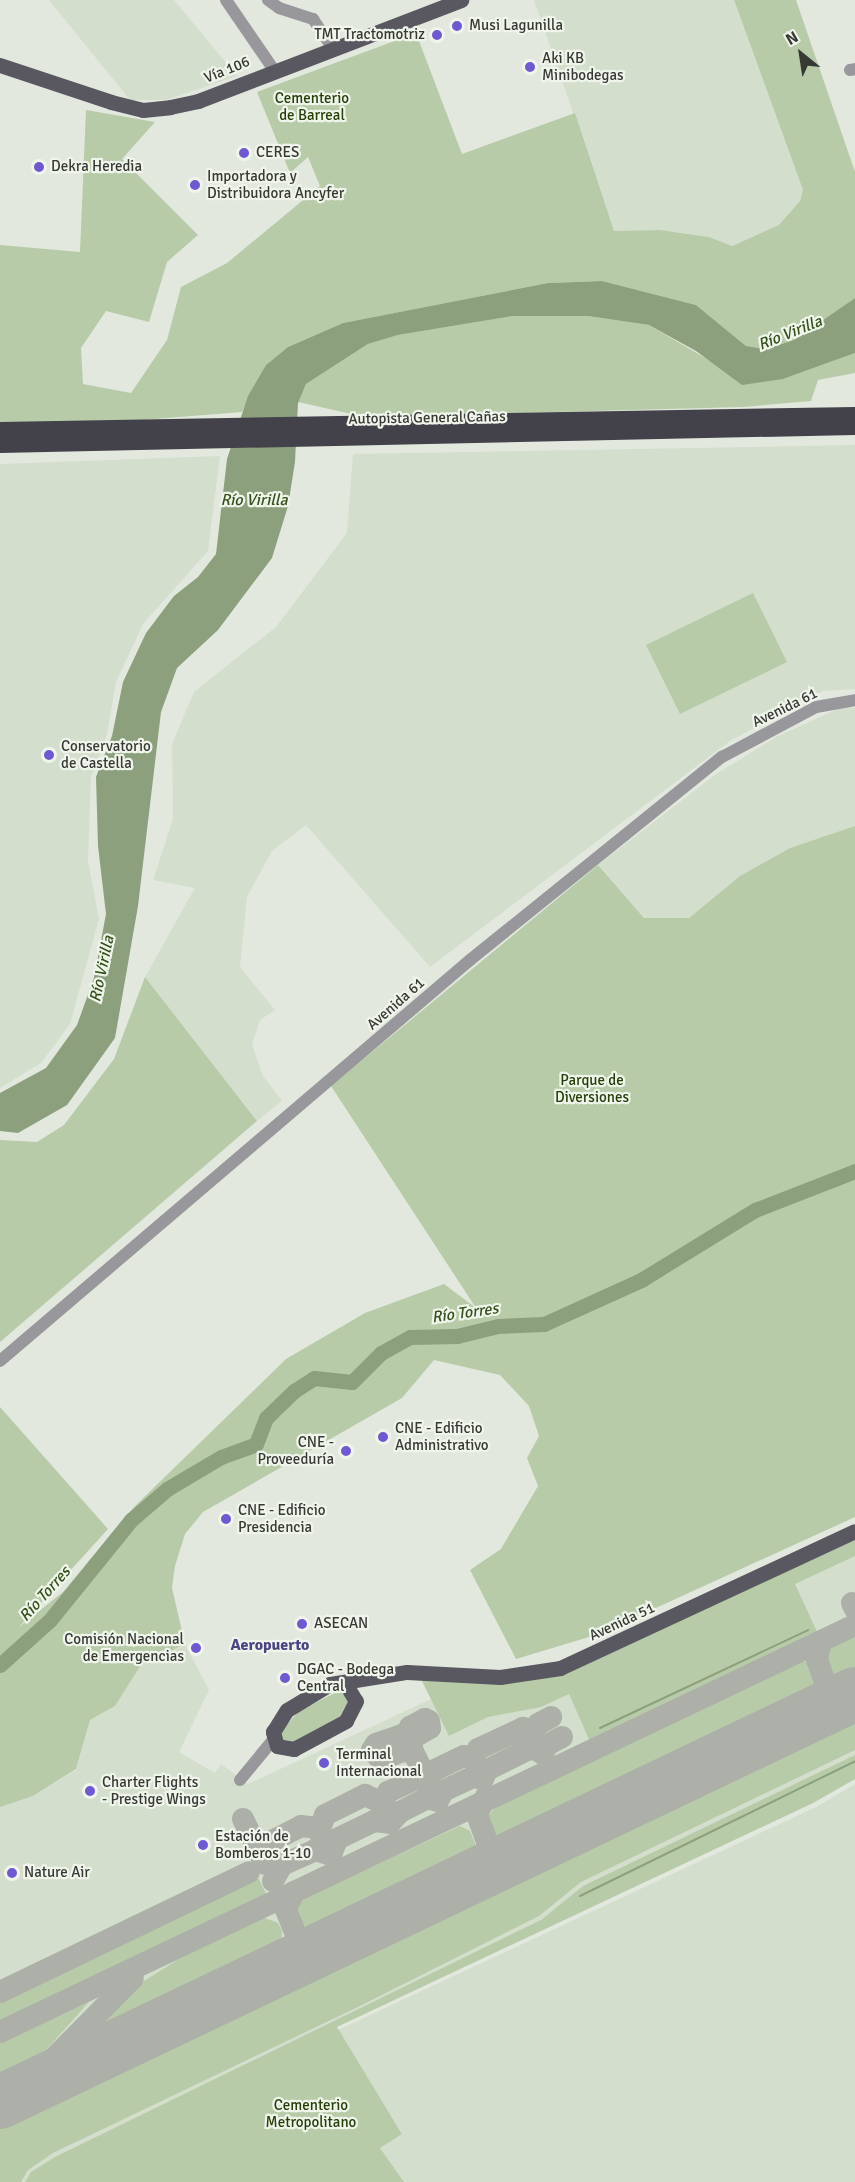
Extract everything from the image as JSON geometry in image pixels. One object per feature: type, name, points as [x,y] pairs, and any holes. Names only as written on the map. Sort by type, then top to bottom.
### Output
[{"type":"highway","name":"Autopista General Cañas","points":[[0,445],[185,434],[855,415]]},
{"type":"highway","name":"Autopista General Cañas","points":[[380,430],[855,427]]},
{"type":"highway","name":"Autopista General Cañas","points":[[0,430],[185,434]]},
{"type":"main road","name":"Vía 106","points":[[0,65],[143,110],[198,100],[454,1]]},
{"type":"main road","name":"Avenida 51","points":[[273,1740],[278,1720],[297,1701],[330,1684],[388,1674],[500,1677],[560,1668],[855,1531]]},
{"type":"main road","points":[[273,1740],[285,1750],[316,1741],[346,1721],[356,1701],[388,1674]]},
{"type":"main road","points":[[345,1683],[356,1701]]},
{"type":"street","points":[[226,0],[274,70]]},
{"type":"street","points":[[270,1],[313,19],[333,49]]},
{"type":"street","name":"Avenida 61","points":[[0,1361],[470,960],[722,757],[816,707],[855,700]]},
{"type":"street","name":"Avenida 51","points":[[240,1780],[273,1740]]},
{"type":"shaded area","points":[[49,0],[174,0],[237,76],[166,100],[130,100]]},
{"type":"shaded area","points":[[534,0],[734,0],[803,190],[800,201],[779,226],[731,246],[709,237],[660,230],[614,231]]},
{"type":"shaded area","points":[[855,445],[855,689],[823,691],[730,741],[430,967],[306,825],[272,851],[247,897],[240,967],[275,1010],[260,1020],[252,1045],[263,1076],[282,1101],[257,1121],[145,977],[195,888],[153,880],[173,819],[172,744],[194,692],[276,627],[347,533],[353,454]]},
{"type":"shaded area","name":"Conservatorio de Castella","points":[[220,456],[208,551],[143,624],[116,682],[107,734],[91,777],[88,861],[99,919],[70,1024],[41,1063],[0,1088],[0,464]]},
{"type":"shaded area","points":[[842,707],[855,708],[855,826],[790,848],[740,876],[689,918],[644,918],[598,865],[716,774],[776,737]]},
{"type":"shaded area","points":[[855,1545],[855,1779],[813,1803],[336,2027],[34,2182],[0,2182],[0,1807],[33,1796],[76,1770],[90,1720],[115,1706],[141,1665],[185,1644],[209,1690],[179,1752],[215,1773],[221,1764],[248,1784],[442,1694],[542,1685]]},
{"type":"shaded area","points":[[855,1784],[855,2182],[404,2182],[380,2148],[402,2133],[338,2030],[818,1806]]},
{"type":"green space","name":"Cementerio de Barreal","points":[[734,0],[796,0],[855,172],[855,298],[794,340],[766,349],[746,346],[696,305],[602,281],[548,283],[343,323],[288,347],[266,365],[242,412],[130,421],[0,423],[0,245],[80,252],[86,110],[155,122],[122,159],[198,235],[167,262],[149,322],[106,311],[81,348],[83,384],[131,393],[167,340],[181,287],[227,263],[320,186],[308,157],[290,173],[257,92],[416,33],[462,154],[575,113],[614,231],[660,230],[709,237],[732,246],[779,225],[800,201],[803,190]]},
{"type":"green space","points":[[513,316],[588,316],[649,325],[712,362],[783,379],[855,353],[855,373],[818,380],[811,401],[743,407],[365,417],[298,402],[306,384],[368,344],[398,335]]},
{"type":"green space","points":[[753,593],[787,662],[680,714],[646,645]]},
{"type":"green space","name":"Parque de Diversiones","points":[[855,826],[855,1517],[599,1634],[516,1659],[470,1570],[501,1549],[538,1486],[527,1458],[539,1436],[529,1406],[500,1375],[434,1360],[402,1398],[203,1512],[185,1534],[175,1566],[172,1588],[185,1644],[141,1665],[115,1706],[90,1720],[76,1769],[33,1796],[0,1807],[0,1407],[108,1529],[19,1627],[63,1592],[134,1507],[286,1359],[365,1313],[444,1284],[476,1308],[331,1086],[598,865],[644,918],[689,918],[740,876],[790,848]]},
{"type":"green space","points":[[145,977],[257,1121],[0,1342],[0,1140],[37,1142],[64,1125],[114,1059]]},
{"type":"green space","points":[[855,1539],[855,1556],[795,1584],[818,1634],[591,1744],[569,1694],[541,1707],[488,1717],[449,1736],[421,1679],[522,1682],[562,1672]]},
{"type":"green space","points":[[855,1632],[855,1676],[836,1682],[823,1657],[826,1646]]},
{"type":"green space","points":[[800,1658],[813,1667],[820,1682],[815,1694],[514,1837],[498,1837],[493,1831],[489,1815],[500,1802]]},
{"type":"green space","points":[[339,1691],[350,1697],[343,1716],[295,1743],[283,1744],[280,1736],[283,1729],[299,1711]]},
{"type":"green space","points":[[855,1714],[855,1750],[581,1882],[539,1916],[360,2006],[53,2153],[28,2170],[21,2182],[0,2182],[0,2120]]},
{"type":"green space","name":"Cementerio Metropolitano","points":[[855,1755],[855,1779],[813,1803],[337,2027],[402,2134],[380,2148],[404,2182],[25,2182],[31,2172],[55,2157],[541,1920],[583,1886]]},
{"type":"green space","points":[[460,1826],[470,1831],[476,1846],[466,1860],[320,1929],[303,1926],[298,1910],[300,1902],[307,1897]]},
{"type":"green space","points":[[257,1875],[267,1896],[0,2022],[0,1999]]},
{"type":"green space","points":[[262,1917],[278,1923],[282,1931],[281,1944],[269,1953],[89,2038],[144,1981],[198,1947]]},
{"type":"green space","points":[[89,2002],[46,2050],[0,2081],[0,2043]]},
{"type":"water","name":"Río Virilla","points":[[602,281],[696,305],[746,346],[766,349],[794,340],[855,298],[855,353],[783,379],[742,385],[696,351],[649,325],[588,316],[513,316],[398,335],[368,344],[306,384],[298,403],[295,462],[288,506],[272,558],[218,630],[177,668],[161,712],[138,906],[115,1038],[67,1105],[18,1133],[0,1131],[0,1093],[46,1068],[77,1025],[94,978],[106,914],[98,846],[96,777],[112,736],[123,682],[146,633],[174,596],[198,577],[216,554],[227,459],[248,396],[266,365],[288,347],[343,323],[548,283]]},
{"type":"waterway","name":"Río Torres","points":[[0,1665],[50,1620],[131,1520],[167,1489],[221,1457],[256,1444],[266,1418],[294,1391],[314,1378],[352,1382],[381,1353],[410,1337],[457,1336],[498,1326],[544,1324],[641,1280],[755,1210],[855,1171]]},
{"type":"waterway","points":[[600,1728],[808,1630]]},
{"type":"waterway","points":[[580,1896],[855,1761]]},
{"type":"taxiway","points":[[852,1603],[855,1609]]},
{"type":"taxiway","points":[[0,2032],[855,1625]]},
{"type":"taxiway","points":[[818,1712],[829,1694],[817,1660],[821,1641]]},
{"type":"taxiway","points":[[828,1687],[834,1693],[850,1697]]},
{"type":"taxiway","points":[[319,1831],[325,1815],[365,1795],[382,1803],[388,1792],[416,1779],[428,1780],[433,1771],[464,1756],[473,1759],[478,1749],[523,1728],[533,1733],[538,1724],[551,1717]]},
{"type":"taxiway","points":[[406,1738],[410,1727],[425,1719],[429,1721],[430,1728],[413,1738],[411,1748]]},
{"type":"taxiway","points":[[413,1752],[402,1751],[381,1760],[372,1750],[376,1744],[402,1735],[406,1738],[432,1789]]},
{"type":"taxiway","points":[[273,1881],[282,1865],[315,1850],[331,1855],[337,1839],[374,1821],[390,1823],[400,1812],[427,1798],[438,1801],[443,1791],[473,1777],[483,1779],[487,1770],[527,1750],[533,1748],[543,1754],[547,1745],[562,1737]]},
{"type":"taxiway","points":[[483,1872],[490,1850],[477,1814],[486,1796]]},
{"type":"taxiway","points":[[243,1819],[265,1864]]},
{"type":"taxiway","points":[[262,1858],[268,1843],[301,1826],[317,1828],[324,1841]]},
{"type":"taxiway","points":[[490,1850],[511,1858]]},
{"type":"taxiway","points":[[0,1992],[249,1872]]},
{"type":"taxiway","points":[[292,1963],[299,1942],[286,1909],[294,1892]]},
{"type":"taxiway","points":[[299,1942],[321,1949]]},
{"type":"taxiway","points":[[0,2100],[47,2065],[133,1978]]},
{"type":"taxiway","points":[[76,2037],[78,2053],[90,2059]]},
{"type":"runway","points":[[0,2102],[855,1694]]},
{"type":"place","name":"Musi Lagunilla","points":[[457,26]]},
{"type":"place","name":"TMT Tractomotriz","points":[[437,35]]},
{"type":"place","name":"Aki KB Minibodegas","points":[[530,67]]},
{"type":"place","name":"CERES","points":[[244,153]]},
{"type":"place","name":"Dekra Heredia","points":[[39,167]]},
{"type":"place","name":"Importadora y Distribuidora Ancyfer","points":[[195,185]]},
{"type":"place","name":"Conservatorio de Castella","points":[[49,755]]},
{"type":"place","name":"CNE - Edificio Administrativo","points":[[383,1437]]},
{"type":"place","name":"CNE - Proveeduría","points":[[346,1451]]},
{"type":"place","name":"CNE - Edificio Presidencia","points":[[226,1519]]},
{"type":"place","name":"ASECAN","points":[[302,1624]]},
{"type":"place","name":"Comisión Nacional de Emergencias","points":[[196,1648]]},
{"type":"place","name":"DGAC - Bodega Central","points":[[285,1678]]},
{"type":"place","name":"Terminal Internacional","points":[[324,1763]]},
{"type":"place","name":"Charter Flights - Prestige Wings","points":[[90,1791]]},
{"type":"place","name":"Estación de Bomberos 1-10","points":[[203,1845]]},
{"type":"place","name":"Nature Air","points":[[12,1873]]},
{"type":"district","name":"Aeropuerto","points":[[270,1645]]}]
